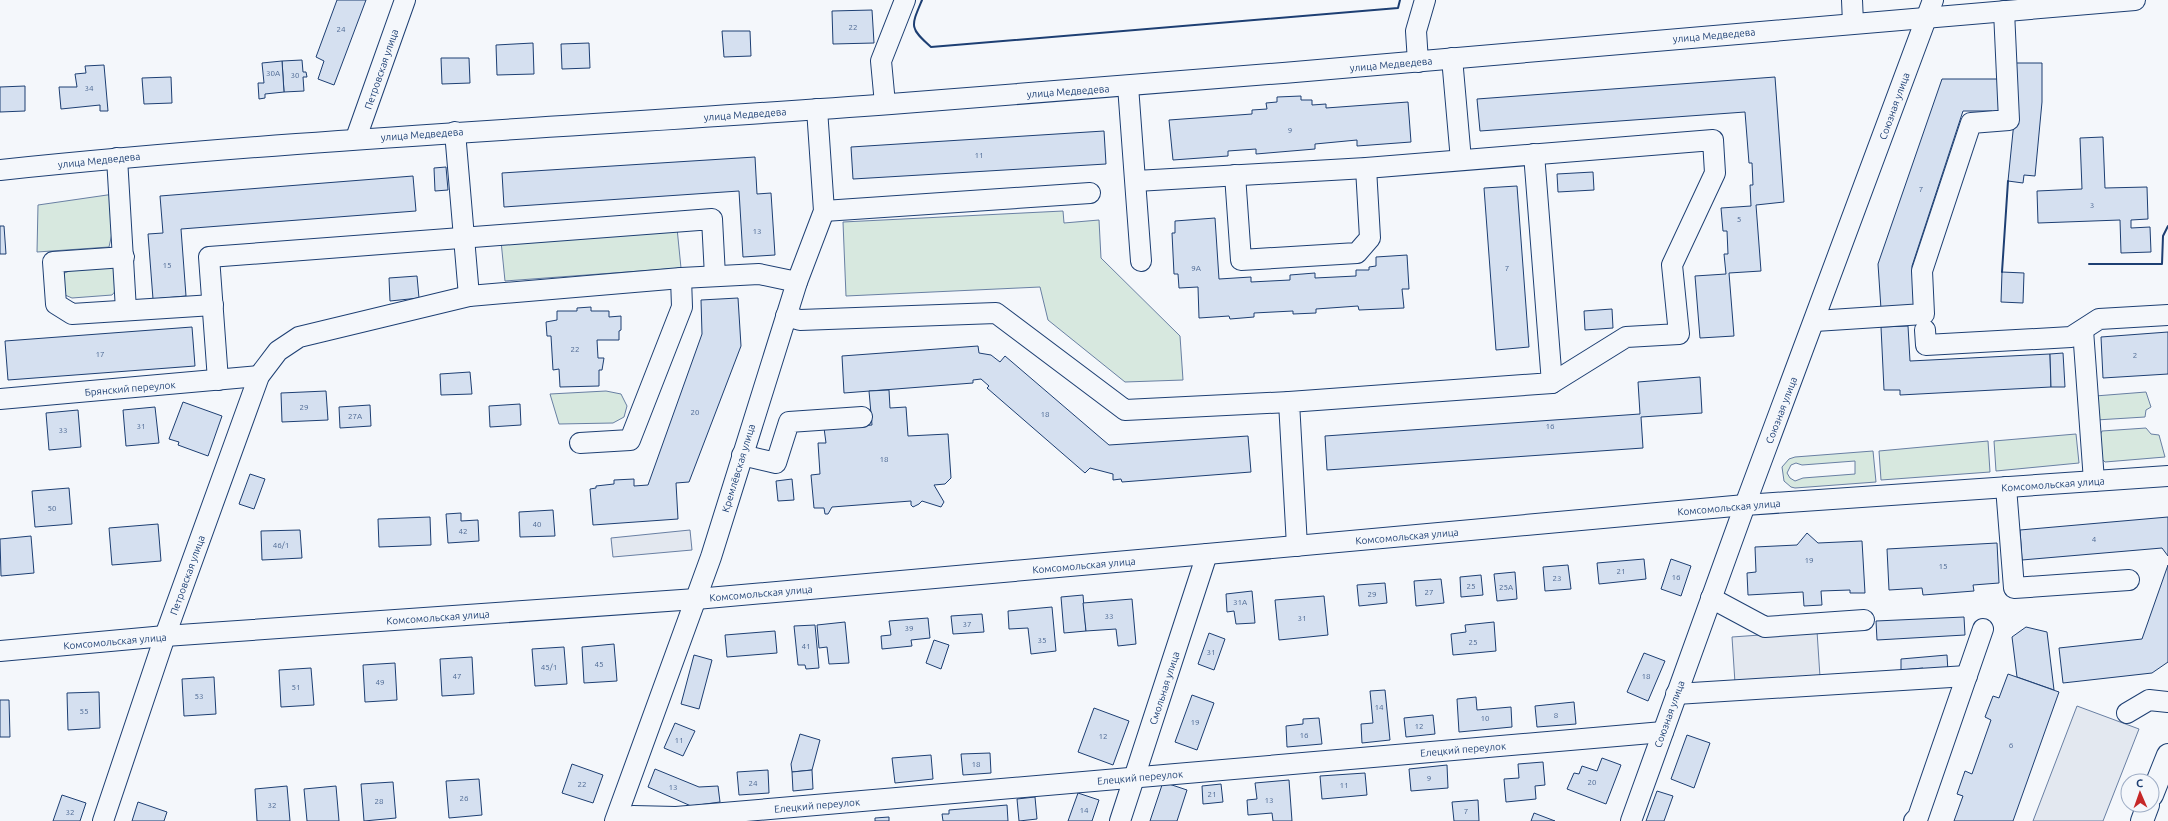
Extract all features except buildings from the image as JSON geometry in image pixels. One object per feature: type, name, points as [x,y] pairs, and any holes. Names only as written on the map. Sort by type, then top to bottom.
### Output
[{"type":"main road","points":[[2160,775],[2168,755]]},
{"type":"street","name":"Петровская улица","points":[[356,138],[405,0]]},
{"type":"street","points":[[885,104],[881,61],[905,0]]},
{"type":"street","points":[[1418,62],[1416,31],[1425,0]]},
{"type":"street","points":[[1852,0],[1853,23]]},
{"type":"street","name":"улица Медведева","points":[[0,170],[117,158],[356,138],[817,109],[1128,86],[1418,62],[1853,23],[1930,9],[2004,11],[2135,0]]},
{"type":"street","name":"Союзная улица","points":[[1631,821],[1745,505],[1815,321],[1930,9]]},
{"type":"street","points":[[1815,321],[1924,314],[1922,271],[1971,123],[2009,120],[2004,11]]},
{"type":"street","points":[[1452,58],[1461,160]]},
{"type":"street","points":[[1128,86],[1141,261]]},
{"type":"street","name":"Кремлёвская улица","points":[[617,821],[696,599],[796,282],[824,211],[817,109]]},
{"type":"street","points":[[456,132],[463,238],[469,296]]},
{"type":"street","points":[[786,316],[800,320],[996,313],[1125,410],[1289,402],[1552,383],[1626,337],[1679,334],[1672,264],[1715,173],[1713,140],[1366,168],[1136,181]]},
{"type":"street","points":[[1534,154],[1552,383]]},
{"type":"street","points":[[117,158],[126,310]]},
{"type":"street","points":[[1235,176],[1241,260],[1357,254],[1370,238],[1366,168]]},
{"type":"street","points":[[824,211],[1090,194]]},
{"type":"street","points":[[218,380],[210,257],[712,219],[716,276]]},
{"type":"street","points":[[124,257],[53,262],[56,304],[72,314],[213,305]]},
{"type":"street","name":"Петровская улица","points":[[103,821],[165,636],[260,376],[278,351],[299,338],[376,317],[469,296],[681,278],[758,274],[796,282]]},
{"type":"street","points":[[580,443],[630,440],[682,307],[681,278]]},
{"type":"street","points":[[1925,330],[1926,345],[2071,337],[2099,319],[2168,315]]},
{"type":"street","points":[[2083,330],[2094,481]]},
{"type":"street","name":"Брянский переулок","points":[[0,399],[260,376]]},
{"type":"street","points":[[1289,402],[1297,546]]},
{"type":"street","points":[[742,455],[776,463],[789,422],[862,417]]},
{"type":"street","name":"Комсомольская улица","points":[[0,652],[165,636],[696,599],[1745,505],[2168,476]]},
{"type":"street","points":[[2006,487],[2014,588],[2129,580]]},
{"type":"street","name":"Смольная улица","points":[[1120,821],[1207,554]]},
{"type":"street","points":[[1711,598],[1765,627],[1864,620]]},
{"type":"street","points":[[1914,821],[1918,817],[1983,629]]},
{"type":"street","points":[[1676,694],[1967,676]]},
{"type":"street","points":[[2127,713],[2149,700],[2162,700],[2168,702]]},
{"type":"street","name":"Елецкий переулок","points":[[617,821],[633,816],[684,816],[1663,732]]},
{"type":"shaded area","points":[[121,193],[109,247],[37,252],[38,205]]},
{"type":"shaded area","points":[[1063,211],[1064,223],[1099,220],[1101,258],[1180,336],[1183,380],[1125,382],[1048,320],[1040,287],[846,296],[843,222]]},
{"type":"shaded area","points":[[677,228],[681,268],[505,281],[501,241]]},
{"type":"shaded area","points":[[87,264],[115,265],[118,288],[112,295],[72,298],[65,295],[62,274]]},
{"type":"shaded area","points":[[606,391],[621,394],[627,406],[624,417],[613,423],[559,424],[550,394]]},
{"type":"shaded area","points":[[2146,392],[2151,407],[2146,410],[2145,417],[2096,420],[2095,396]]},
{"type":"shaded area","points":[[2146,428],[2151,434],[2159,435],[2165,457],[2105,462],[2101,458],[2100,435],[2102,431]]},
{"type":"shaded area","points":[[2076,434],[2079,463],[1996,471],[1994,441]]},
{"type":"shaded area","points":[[1988,441],[1990,472],[1881,480],[1879,451]]},
{"type":"shaded area","points":[[1873,451],[1876,482],[1795,488],[1791,487],[1784,481],[1782,467],[1789,459],[1795,457]],"holes":[[[1855,461],[1855,474],[1803,478],[1795,481],[1790,478],[1787,473],[1791,465],[1796,463],[1802,465]]]},
{"type":"shaded area","points":[[690,530],[692,550],[613,557],[611,538]]},
{"type":"shaded area","points":[[1817,631],[1820,677],[1735,683],[1732,637]]},
{"type":"shaded area","points":[[2077,706],[2139,729],[2122,773],[2120,773],[2120,778],[2103,821],[2033,821]]},
{"type":"wall","points":[[922,0],[914,21],[914,26],[919,35],[931,47],[1398,8],[1400,0]]},
{"type":"wall","points":[[2002,272],[2008,181]]},
{"type":"wall","points":[[2089,264],[2162,264],[2163,236],[2168,226]]}]
